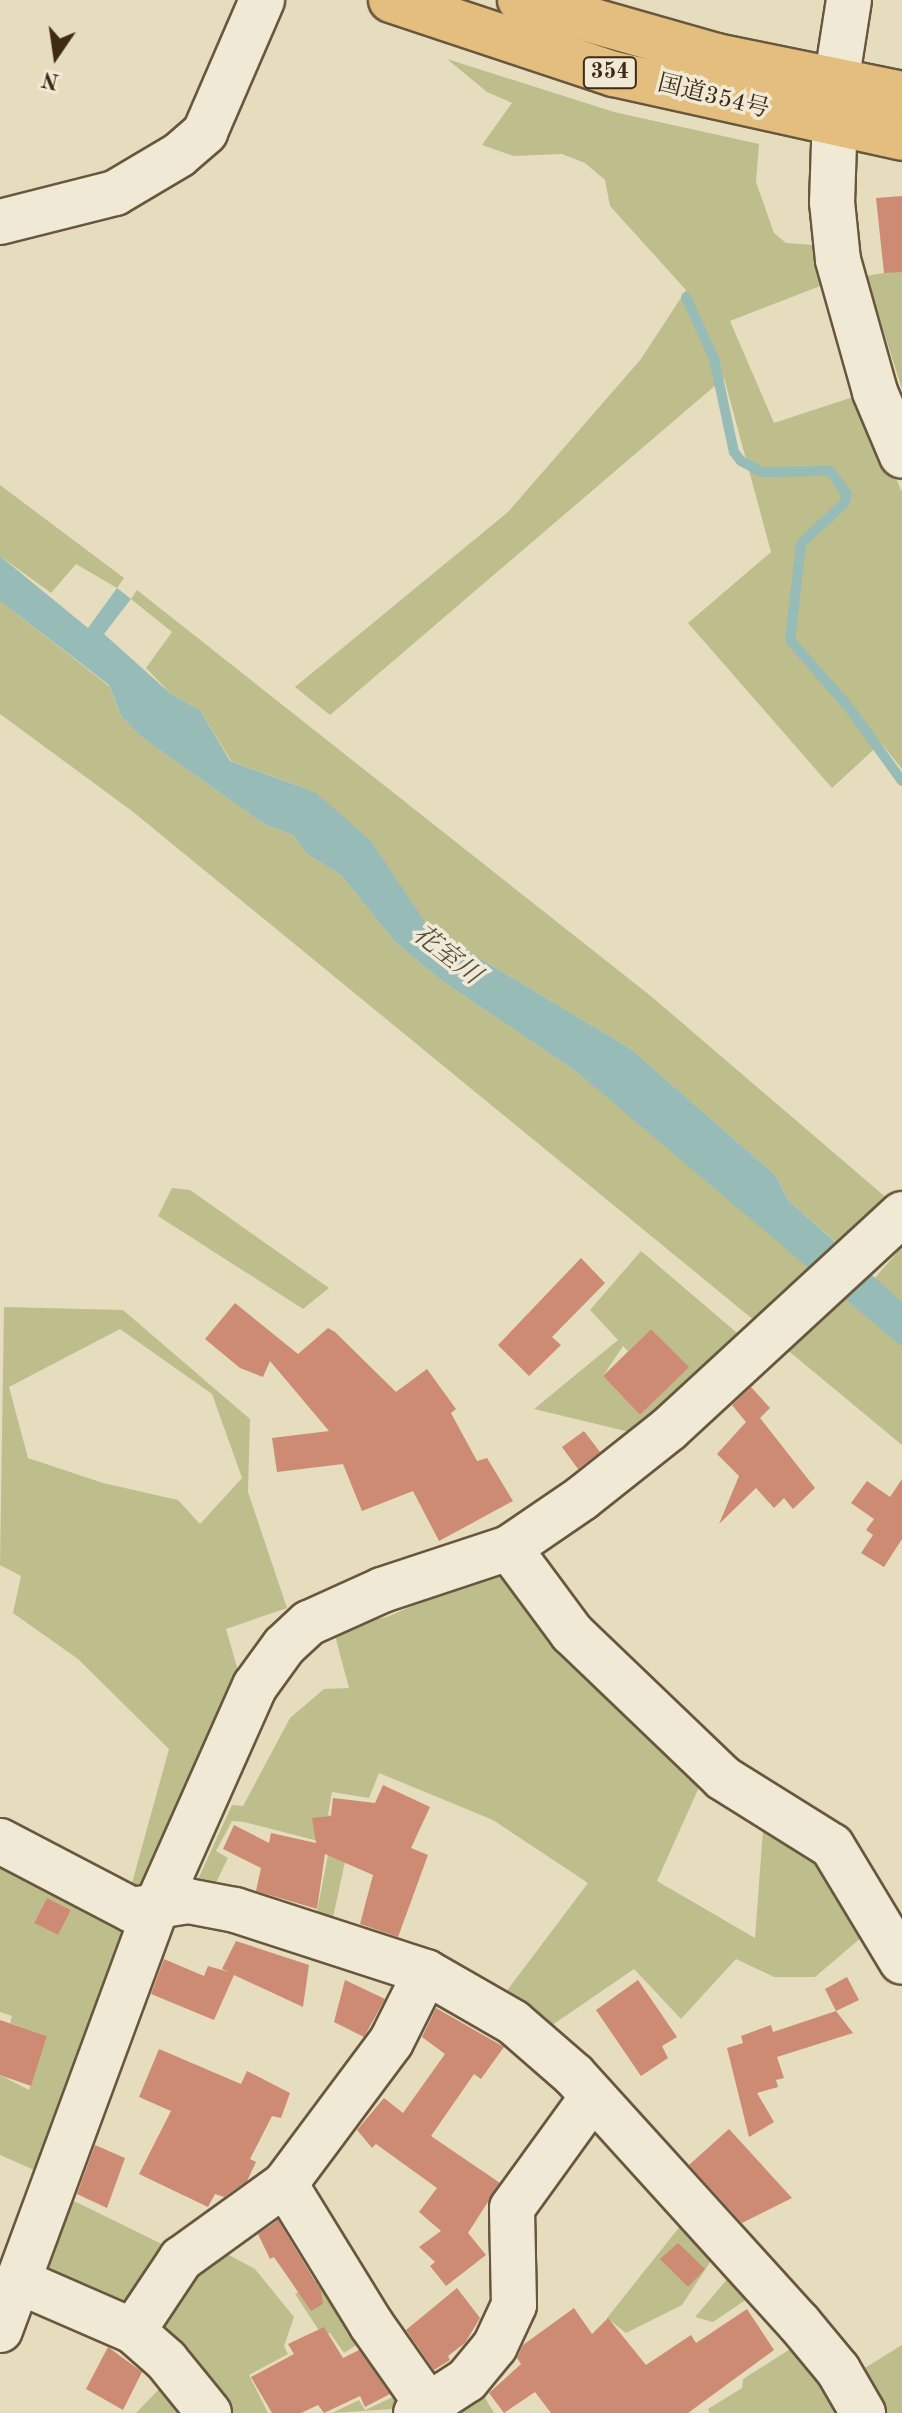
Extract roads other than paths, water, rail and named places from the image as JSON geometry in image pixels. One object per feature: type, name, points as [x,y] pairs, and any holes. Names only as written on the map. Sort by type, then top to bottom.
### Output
[{"type":"highway","name":"国道354号","points":[[391,0],[614,74],[835,126],[902,138]]},
{"type":"highway","name":"国道354号","points":[[520,0],[630,34],[836,83],[902,94]]},
{"type":"street","points":[[0,222],[115,193],[179,155],[205,132],[262,0]]},
{"type":"street","points":[[849,0],[836,83],[832,202],[838,260],[875,392],[902,456]]},
{"type":"street","points":[[0,2330],[156,1908],[255,1686],[284,1646],[309,1623],[382,1590],[509,1548],[641,1452],[902,1214]]},
{"type":"street","points":[[509,1548],[572,1633],[723,1778],[832,1846],[902,1962]]},
{"type":"street","points":[[0,1841],[132,1910],[188,1901],[235,1910],[426,1972],[513,2022],[593,2096],[799,2323],[838,2370],[863,2413]]},
{"type":"street","points":[[133,2331],[181,2259],[285,2184],[391,2042],[426,1972]]},
{"type":"street","points":[[285,2184],[422,2409],[467,2380],[495,2346],[514,2305],[512,2208],[593,2096]]},
{"type":"street","points":[[18,2281],[133,2331],[166,2360],[209,2413]]},
{"type":"water","name":"花室川","points":[[0,556],[88,628],[117,588],[131,599],[104,634],[171,694],[200,710],[230,761],[315,792],[371,841],[429,928],[631,1049],[776,1176],[788,1200],[902,1302],[902,1347],[577,1072],[441,980],[395,942],[342,876],[306,853],[293,835],[264,824],[140,736],[121,716],[109,685],[0,601]]},
{"type":"waterway","points":[[686,297],[714,359],[734,452],[741,461],[762,472],[830,471],[847,494],[844,503],[801,544],[790,640],[847,705],[902,781]]}]
